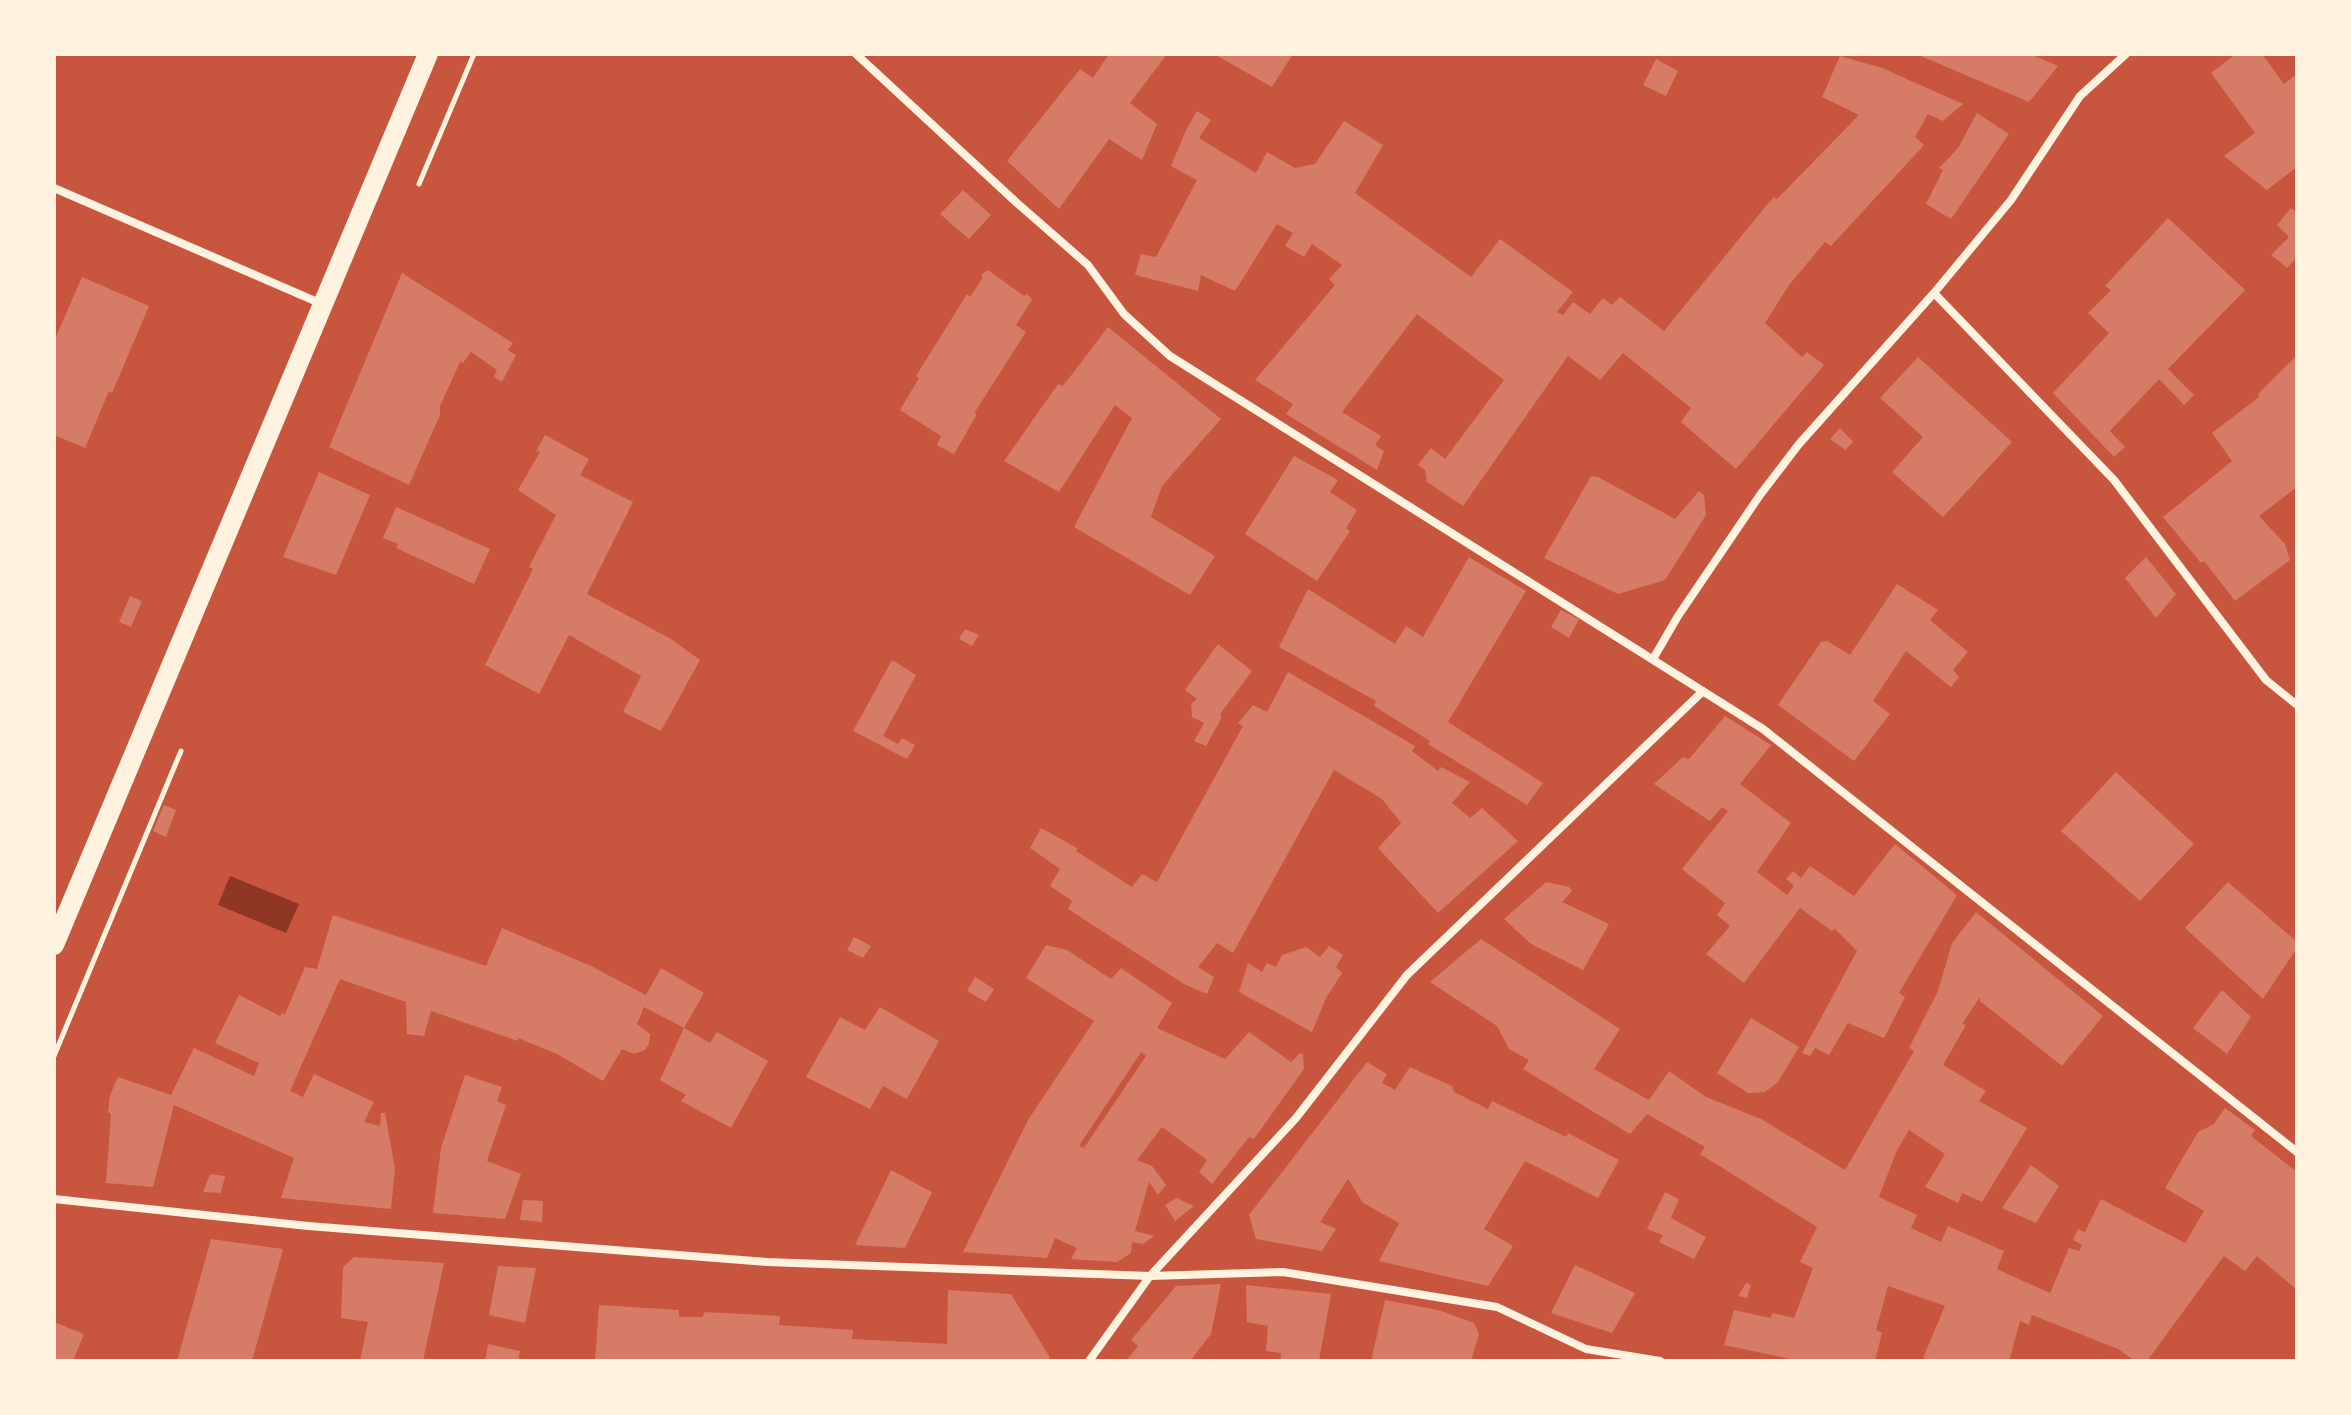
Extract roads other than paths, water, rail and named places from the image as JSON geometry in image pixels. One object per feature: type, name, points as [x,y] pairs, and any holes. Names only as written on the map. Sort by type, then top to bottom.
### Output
[{"type":"main road","points":[[54,945],[428,54]]},
{"type":"street","points":[[856,54],[1088,265],[1124,314],[1170,356],[1763,729],[2297,1152]]},
{"type":"street","points":[[1653,659],[1678,616],[1799,444],[1934,293],[2011,200],[2080,96],[2126,54]]},
{"type":"street","points":[[54,188],[323,304]]},
{"type":"street","points":[[1934,293],[2114,480],[2266,680],[2297,705]]},
{"type":"street","points":[[1089,1361],[1150,1276],[1296,1118],[1407,975],[1703,691]]},
{"type":"street","points":[[54,1199],[308,1226],[767,1262],[1150,1276],[1283,1272],[1497,1307],[1586,1349],[1660,1361]]}]
